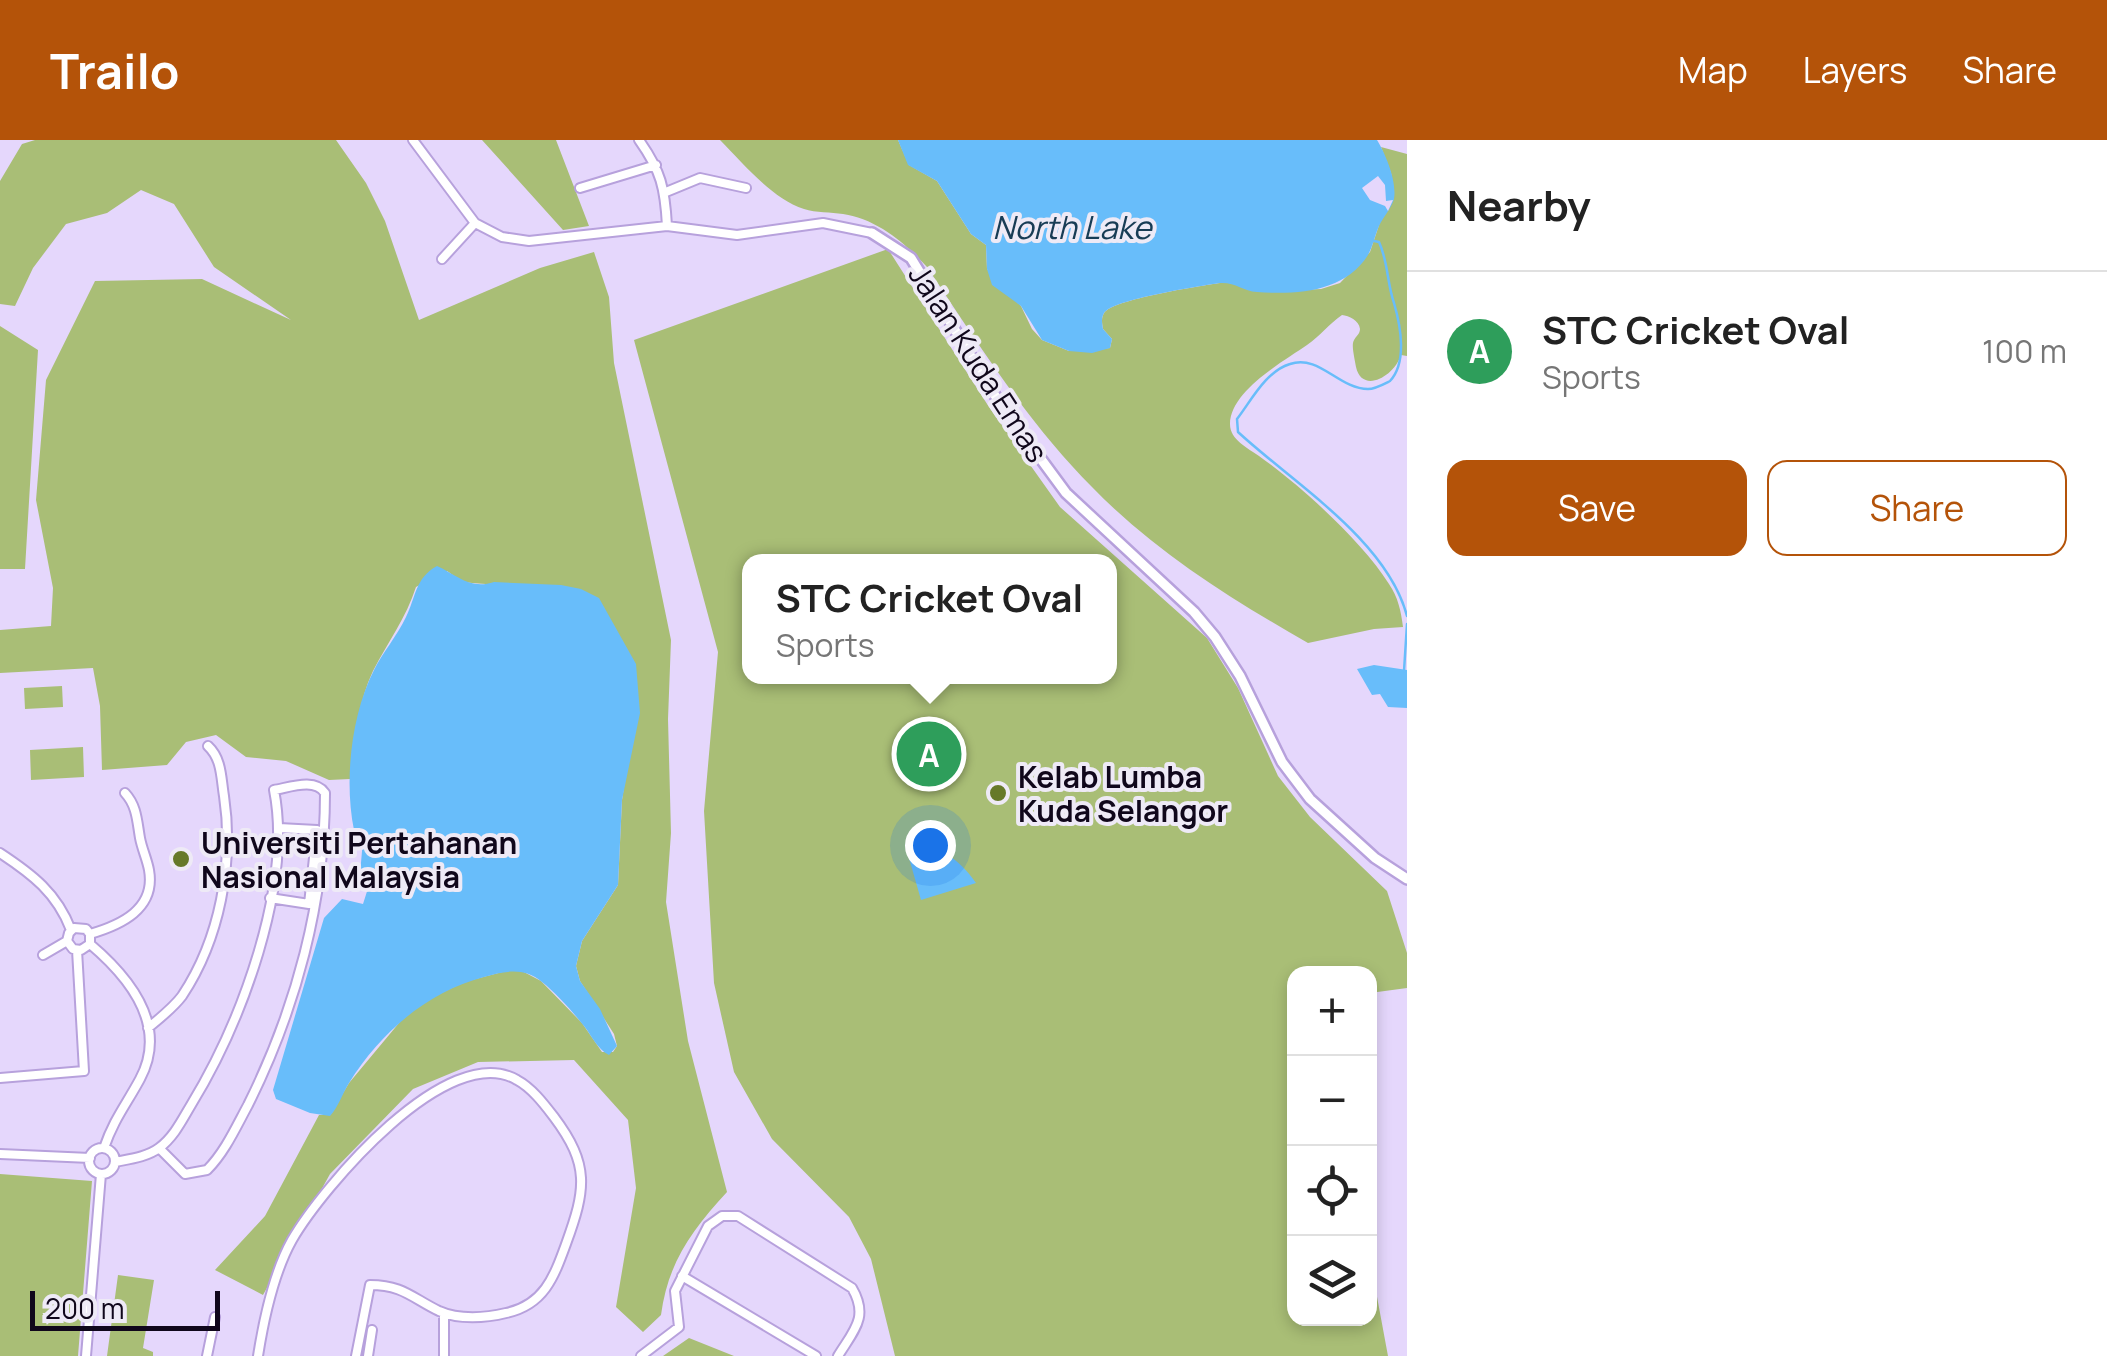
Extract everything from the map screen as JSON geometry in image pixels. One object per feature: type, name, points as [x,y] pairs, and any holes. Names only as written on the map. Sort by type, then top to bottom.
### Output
[{"type":"street","points":[[413,140],[475,223],[442,260]]},
{"type":"street","points":[[638,140],[656,165],[666,192],[667,226]]},
{"type":"street","points":[[580,188],[656,165]]},
{"type":"street","points":[[666,192],[700,178],[746,188]]},
{"type":"street","name":"Jalan Kuda Emas","points":[[475,223],[502,236],[529,240],[667,226],[738,236],[824,223],[872,232],[910,258],[999,402],[1066,493],[1194,612],[1215,637],[1240,676],[1282,762],[1310,799],[1375,858],[1407,879]]},
{"type":"street","points":[[148,1028],[182,996],[220,903],[226,875],[226,810],[218,755],[208,746]]},
{"type":"street","points":[[115,1162],[160,1148],[172,1136],[204,1084],[250,984],[270,898],[279,828],[274,790],[316,784],[326,793],[323,853],[314,914],[281,1034],[235,1130],[208,1170],[184,1174],[160,1148]]},
{"type":"street","points":[[77,950],[139,910],[149,889],[150,874],[136,812],[125,793]]},
{"type":"street","points":[[270,898],[309,904],[317,830],[279,828]]},
{"type":"street","points":[[0,853],[42,883],[66,916],[71,930],[68,941],[43,955]]},
{"type":"street","points":[[71,930],[82,928],[128,981],[141,1001],[148,1028],[149,1048],[141,1077],[118,1113],[104,1148]]},
{"type":"street","points":[[0,1078],[84,1071],[77,950],[68,941]]},
{"type":"street","points":[[258,1356],[274,1285],[291,1242],[334,1179],[380,1134],[445,1084],[486,1073],[516,1078],[544,1103],[575,1146],[582,1179],[578,1210],[556,1272],[538,1301],[509,1313],[474,1318],[444,1313],[392,1285],[370,1285],[356,1356]]},
{"type":"street","points":[[104,1148],[114,1154],[115,1162],[109,1172],[100,1174],[90,1166],[90,1158],[95,1150],[104,1148]]},
{"type":"street","points":[[0,1154],[90,1158]]},
{"type":"street","points":[[86,1356],[100,1174]]},
{"type":"street","points":[[641,1356],[679,1327],[675,1291],[708,1226],[722,1216],[738,1216],[852,1288],[861,1304],[860,1320],[838,1356]]},
{"type":"street","points":[[682,1276],[816,1356]]},
{"type":"street","points":[[444,1313],[444,1356]]},
{"type":"street","points":[[207,1356],[215,1317]]},
{"type":"street","points":[[368,1356],[372,1330]]},
{"type":"green space","points":[[35,140],[336,140],[366,183],[385,221],[419,320],[540,268],[594,252],[609,297],[614,363],[671,640],[671,833],[666,902],[688,1041],[727,1192],[683,1249],[669,1279],[661,1315],[643,1332],[616,1307],[636,1188],[628,1120],[574,1060],[478,1062],[413,1089],[330,1174],[263,1295],[215,1270],[265,1216],[319,1115],[330,1115],[349,1083],[404,1017],[431,998],[464,982],[522,971],[541,981],[582,1023],[602,1052],[613,1052],[617,1046],[614,1034],[580,981],[576,966],[582,941],[618,885],[627,767],[561,585],[467,582],[447,571],[416,587],[363,697],[350,779],[329,780],[286,761],[246,757],[216,735],[186,742],[167,765],[102,770],[100,706],[93,668],[0,673],[0,630],[51,626],[53,588],[36,500],[46,380],[95,281],[202,279],[291,320],[214,267],[174,204],[141,190],[107,213],[66,224],[33,268],[15,306],[0,304],[0,181],[22,144]]},
{"type":"green space","points":[[482,140],[556,140],[589,226],[563,230]]},
{"type":"green space","points":[[720,140],[898,140],[909,165],[937,181],[971,234],[986,245],[987,269],[1021,306],[1032,329],[1042,340],[1069,351],[1110,348],[1112,339],[1103,329],[1104,313],[1140,298],[1220,283],[1234,283],[1259,292],[1321,289],[1340,283],[1370,252],[1380,222],[1394,198],[1391,173],[1381,147],[1407,154],[1407,356],[1401,355],[1385,376],[1365,380],[1356,367],[1353,348],[1359,326],[1342,315],[1248,389],[1232,412],[1230,424],[1240,443],[1311,498],[1363,550],[1392,589],[1403,627],[1308,643],[1194,572],[1116,510],[1069,462],[1004,381],[927,267],[909,249],[867,221],[792,204],[759,179]]},
{"type":"green space","name":"Kelab Lumba Kuda Selangor","points":[[888,249],[989,407],[1060,507],[1113,554],[742,554],[742,684],[1117,684],[1117,558],[1207,638],[1238,688],[1278,776],[1310,817],[1387,891],[1407,953],[1407,988],[1377,992],[1377,966],[1287,966],[1287,1326],[1377,1326],[1377,1297],[1388,1356],[895,1356],[871,1259],[849,1217],[772,1139],[734,1072],[714,983],[704,811],[718,652],[634,340]]},
{"type":"green space","points":[[0,326],[38,350],[25,569],[0,569]]},
{"type":"green space","points":[[62,686],[63,707],[25,709],[24,688]]},
{"type":"green space","points":[[83,747],[84,777],[31,780],[30,750]]},
{"type":"green space","points":[[0,1174],[92,1181],[78,1356],[0,1356]]},
{"type":"green space","points":[[118,1275],[154,1280],[143,1348],[153,1352],[153,1356],[107,1356]]},
{"type":"green space","points":[[689,1338],[734,1356],[663,1356]]},
{"type":"water","name":"North Lake","points":[[898,140],[1377,140],[1392,176],[1394,199],[1368,255],[1347,277],[1333,284],[1272,293],[1220,283],[1140,298],[1104,313],[1103,329],[1112,339],[1110,348],[1092,353],[1069,351],[1042,340],[1021,306],[992,285],[986,245],[971,234],[937,181],[908,165]]},
{"type":"water","points":[[437,566],[478,584],[561,585],[581,589],[599,598],[636,664],[640,713],[622,800],[618,885],[582,941],[576,966],[580,981],[600,1009],[617,1046],[609,1055],[605,1052],[564,1003],[535,977],[521,972],[499,973],[463,984],[424,1004],[375,1047],[330,1116],[310,1113],[276,1099],[273,1090],[324,918],[342,899],[363,904],[370,882],[360,874],[363,840],[368,835],[354,830],[351,811],[355,727],[374,670],[402,624],[420,582]]},
{"type":"water","points":[[1374,665],[1407,670],[1407,708],[1388,707],[1380,694],[1372,695],[1357,669]]},
{"type":"water","points":[[905,844],[927,846],[946,854],[976,883],[921,900]]},
{"type":"pier","points":[[1378,176],[1385,185],[1386,201],[1393,200],[1388,211],[1370,200],[1362,188]]},
{"type":"waterway","points":[[1374,241],[1379,242],[1384,257],[1400,333],[1399,365],[1390,381],[1371,389],[1358,388],[1310,364],[1290,364],[1260,387],[1237,419],[1238,432],[1359,538],[1380,562],[1407,616]]},
{"type":"waterway","points":[[1404,671],[1407,624]]},
{"type":"place","name":"STC Cricket Oval","points":[[929,754]]},
{"type":"place","name":"Kelab Lumba Kuda Selangor","points":[[998,793]]},
{"type":"place","name":"Universiti Pertahanan Nasional Malaysia","points":[[181,859]]}]
